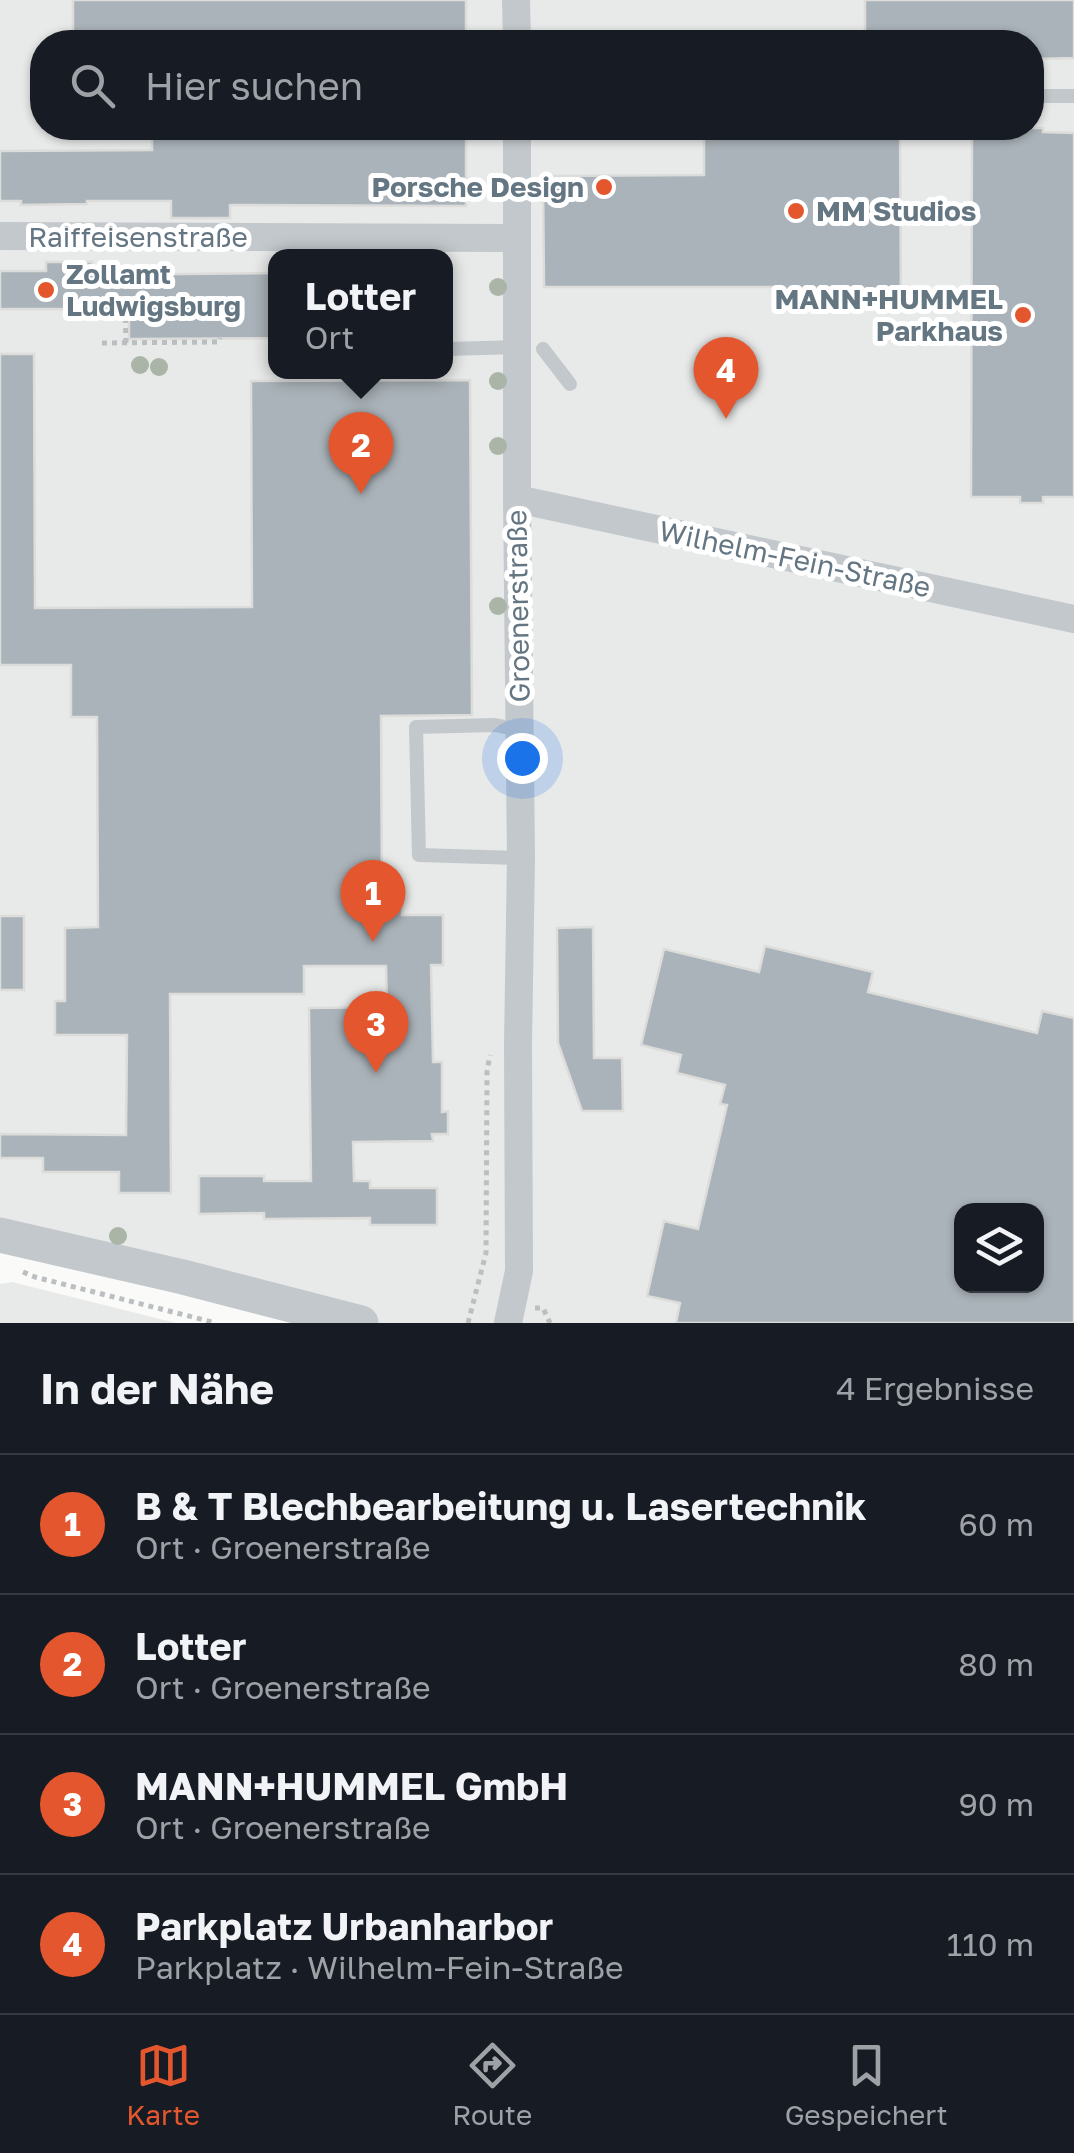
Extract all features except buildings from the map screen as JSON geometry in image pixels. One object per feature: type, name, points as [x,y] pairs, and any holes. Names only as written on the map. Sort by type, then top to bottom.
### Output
[{"type":"street","points":[[516,0],[517,30]]},
{"type":"street","name":"Groenerstraße","points":[[508,1323],[519,1271],[521,858],[517,499],[530,348],[516,238],[517,140]]},
{"type":"street","name":"Raiffeisenstraße","points":[[0,236],[516,238]]},
{"type":"street","name":"Wilhelm-Fein-Straße","points":[[517,499],[1074,619]]},
{"type":"street","points":[[0,1235],[183,1277],[341,1320]]},
{"type":"lane","points":[[1044,96],[1074,96]]},
{"type":"lane","points":[[453,349],[530,348],[570,384]]},
{"type":"lane","points":[[520,730],[495,726],[416,727],[418,854],[521,858]]},
{"type":"path","points":[[126,343],[128,308]]},
{"type":"path","points":[[102,343],[219,342],[220,338]]},
{"type":"path","points":[[21,1272],[216,1323]]},
{"type":"path","points":[[468,1323],[470,1314]]},
{"type":"shaded area","points":[[0,0],[1074,0],[1074,1323],[361,1323],[0,1235]]},
{"type":"shaded area","points":[[12,1282],[176,1323],[0,1323],[0,1284]]},
{"type":"place","name":"Porsche Design","points":[[604,187]]},
{"type":"place","name":"MM Studios","points":[[796,211]]},
{"type":"place","name":"Zollamt Ludwigsburg","points":[[46,290]]},
{"type":"place","name":"MANN+HUMMEL Parkhaus","points":[[1023,315]]},
{"type":"place","name":"Parkplatz Urbanharbor","points":[[726,419]]},
{"type":"place","name":"Lotter","points":[[361,494]]},
{"type":"place","name":"B & T Blechbearbeitung u. Lasertechnik","points":[[373,942]]},
{"type":"place","name":"MANN+HUMMEL GmbH","points":[[376,1073]]}]
